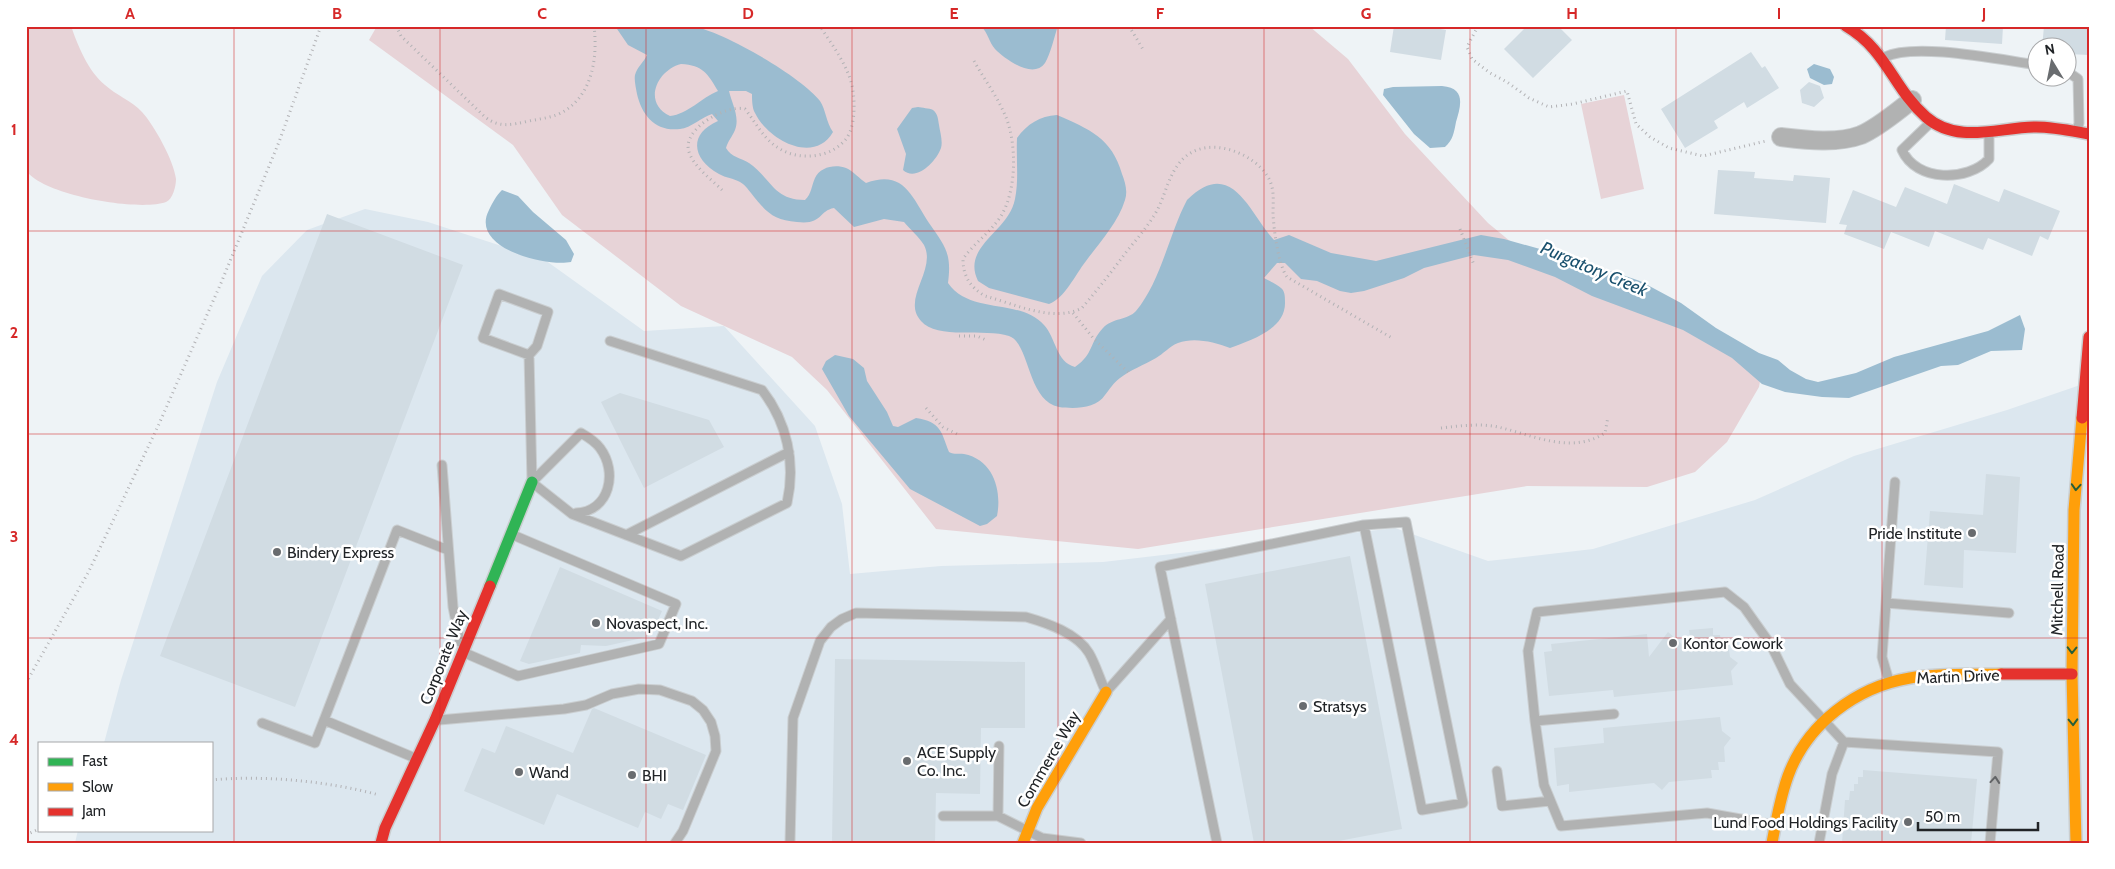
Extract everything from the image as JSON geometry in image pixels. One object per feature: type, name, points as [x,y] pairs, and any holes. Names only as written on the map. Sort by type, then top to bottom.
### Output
[{"type":"street","points":[[1846,26],[1866,39],[1912,100],[1932,121],[1953,131],[1967,134],[1989,133],[2035,127],[2089,134]]},
{"type":"street","points":[[1781,138],[1804,140],[1847,139],[1876,127],[1912,100]]},
{"type":"street","name":"Mitchell Road","points":[[2076,843],[2080,673],[2074,510],[2089,337]]},
{"type":"street","name":"Corporate Way","points":[[381,843],[435,720],[532,482]]},
{"type":"street","name":"Martin Drive","points":[[1772,843],[1781,795],[1792,764],[1806,741],[1824,721],[1848,701],[1889,683],[1907,678],[1934,675],[2080,673]]},
{"type":"street","name":"Commerce Way","points":[[1023,843],[1037,808],[1106,692]]},
{"type":"lane","points":[[1882,58],[1894,53],[1917,50],[2028,64]]},
{"type":"lane","points":[[2076,132],[2079,123],[2078,79]]},
{"type":"lane","points":[[1932,121],[1902,150],[1907,161],[1916,168],[1947,176],[1981,167],[1989,159],[1989,133]]},
{"type":"lane","points":[[529,355],[483,338],[499,294],[548,312],[536,346],[529,355],[532,482],[572,514],[681,556],[787,503],[790,487],[789,452],[783,425],[774,406],[762,390],[610,341]]},
{"type":"lane","points":[[532,482],[582,433],[591,439],[600,448],[608,470],[605,495],[598,506],[589,512],[572,514]]},
{"type":"lane","points":[[626,535],[789,452]]},
{"type":"lane","points":[[442,465],[453,607],[462,652],[518,676],[659,644],[676,604],[511,534]]},
{"type":"lane","points":[[1889,683],[1882,657],[1895,482]]},
{"type":"lane","points":[[1217,843],[1160,567],[1364,525],[1406,522],[1463,803],[1422,810],[1364,525]]},
{"type":"lane","points":[[262,722],[316,743],[397,530],[448,550]]},
{"type":"lane","points":[[1776,825],[1707,813],[1560,826],[1544,785],[1528,651],[1537,612],[1725,592],[1744,606],[1771,645],[1790,684],[1844,742],[1998,752],[1990,843]]},
{"type":"lane","points":[[1886,603],[2009,613]]},
{"type":"lane","points":[[790,843],[793,718],[820,642],[831,627],[842,619],[856,613],[1026,617],[1042,621],[1076,640],[1088,652],[1106,692],[1171,620]]},
{"type":"lane","points":[[435,720],[564,709],[586,704],[612,694],[639,689],[660,690],[692,701],[703,710],[711,722],[715,736],[716,751],[683,831],[676,843]]},
{"type":"lane","points":[[1536,721],[1614,714]]},
{"type":"lane","points":[[324,720],[417,759]]},
{"type":"lane","points":[[1819,843],[1832,774],[1844,742]]},
{"type":"lane","points":[[998,816],[999,746]]},
{"type":"lane","points":[[1497,771],[1502,806],[1550,801]]},
{"type":"lane","points":[[943,816],[998,816],[1028,829],[1042,838],[1080,843]]},
{"type":"path","points":[[26,683],[89,571],[163,415],[221,283],[279,142],[321,26]]},
{"type":"path","points":[[396,26],[401,36],[484,117],[492,123],[502,126],[551,117],[572,105],[580,96],[594,70],[596,56],[594,26]]},
{"type":"path","points":[[722,190],[694,162],[687,145],[690,135],[696,128],[712,118],[736,108],[745,109],[768,141],[791,155],[813,157],[822,155],[846,140],[852,127],[853,89],[838,56],[820,26]]},
{"type":"path","points":[[1129,26],[1144,51]]},
{"type":"path","points":[[1478,26],[1467,48],[1472,59],[1529,98],[1549,107],[1573,104],[1627,91],[1636,124],[1650,137],[1669,148],[1703,156],[1781,138]]},
{"type":"path","points":[[974,61],[1009,125],[1012,144],[1012,179],[1007,203],[1001,215],[988,232],[971,248],[963,259],[963,271],[968,282],[985,296],[1053,314],[1073,313],[1082,308],[1154,216],[1176,166],[1186,156],[1201,149],[1217,147],[1232,150],[1261,168],[1269,178],[1273,192],[1281,265],[1287,277],[1392,338]]},
{"type":"path","points":[[1460,229],[1474,265]]},
{"type":"path","points":[[1073,313],[1094,339],[1130,374]]},
{"type":"path","points":[[959,336],[976,336],[986,340]]},
{"type":"path","points":[[926,408],[943,427],[959,435]]},
{"type":"path","points":[[1441,428],[1472,424],[1497,427],[1540,440],[1579,442],[1595,439],[1605,433],[1608,417]]},
{"type":"path","points":[[212,780],[240,777],[284,780],[377,794],[398,802]]},
{"type":"path","points":[[26,835],[38,829]]},
{"type":"shaded area","points":[[26,26],[71,26],[80,50],[94,73],[105,85],[134,105],[147,118],[163,144],[172,163],[176,179],[172,195],[166,202],[153,205],[135,205],[114,203],[70,194],[35,179],[26,170]]},
{"type":"shaded area","points":[[377,26],[1309,26],[1348,59],[1405,134],[1488,223],[1522,251],[1763,364],[1759,387],[1727,442],[1695,472],[1647,487],[1527,486],[1138,549],[936,529],[827,390],[792,357],[681,306],[562,215],[513,145],[369,40]]},
{"type":"shaded area","points":[[1624,95],[1644,189],[1601,199],[1581,104]]},
{"type":"shaded area","points":[[365,209],[428,222],[545,260],[644,331],[724,326],[815,426],[842,504],[850,574],[941,566],[1103,562],[1395,528],[1488,561],[1593,549],[1755,500],[1854,456],[2007,410],[2089,382],[2089,843],[75,843],[78,832],[212,832],[212,742],[104,742],[121,680],[217,382],[262,276],[307,230]]},
{"type":"water","name":"Purgatory Creek","points":[[615,26],[691,26],[704,29],[740,45],[796,80],[811,91],[822,105],[833,132],[825,142],[815,147],[803,148],[780,140],[761,123],[755,113],[752,94],[746,91],[729,91],[737,120],[735,130],[726,148],[728,151],[749,163],[779,192],[794,199],[805,200],[817,174],[828,167],[846,168],[866,183],[889,180],[898,183],[912,195],[943,244],[949,264],[948,283],[957,293],[969,299],[1009,308],[1034,317],[1048,330],[1064,360],[1075,367],[1089,353],[1095,339],[1103,328],[1111,322],[1129,316],[1136,311],[1152,286],[1187,200],[1203,188],[1216,184],[1228,186],[1238,193],[1274,240],[1289,235],[1331,253],[1376,261],[1481,235],[1504,239],[1572,258],[1640,281],[1681,303],[1716,328],[1759,353],[1778,360],[1790,370],[1806,379],[1818,382],[1856,373],[1894,357],[1988,331],[2020,315],[2025,329],[2022,350],[1991,351],[1958,365],[1941,366],[1849,398],[1822,397],[1785,392],[1762,384],[1732,358],[1683,330],[1592,296],[1555,277],[1508,260],[1474,255],[1424,268],[1404,278],[1364,291],[1351,293],[1340,291],[1317,281],[1301,279],[1285,263],[1277,263],[1264,278],[1277,285],[1283,291],[1285,300],[1284,311],[1274,326],[1266,332],[1230,348],[1204,341],[1191,340],[1178,343],[1120,378],[1101,400],[1096,403],[1078,408],[1059,407],[1049,403],[1041,394],[1021,349],[1016,341],[1009,336],[938,330],[928,327],[921,321],[916,312],[915,303],[927,255],[922,242],[904,222],[884,219],[854,227],[834,208],[812,222],[789,221],[776,217],[761,205],[743,184],[719,174],[703,161],[697,147],[698,140],[708,126],[718,121],[712,114],[688,127],[680,129],[664,128],[651,121],[646,116],[639,102],[635,79],[637,69],[647,55],[628,45]],"holes":[[[681,64],[700,68],[718,91],[689,109],[670,116],[661,110],[657,103],[656,87],[665,73],[672,67]]]},
{"type":"water","points":[[981,26],[1058,26],[1045,63],[1040,68],[1027,69],[1012,62],[995,49]]},
{"type":"water","points":[[1814,64],[1830,69],[1834,77],[1832,84],[1824,85],[1810,78],[1807,69]]},
{"type":"water","points":[[1442,86],[1455,90],[1460,98],[1460,104],[1450,142],[1445,147],[1430,148],[1414,134],[1383,95],[1384,89],[1393,87]]},
{"type":"water","points":[[912,108],[931,109],[936,113],[942,145],[935,159],[925,169],[914,174],[903,170],[906,154],[897,129]]},
{"type":"water","points":[[1057,115],[1089,130],[1105,143],[1118,162],[1125,183],[1126,193],[1118,217],[1108,232],[1065,291],[1060,297],[1049,304],[989,288],[978,281],[974,269],[976,258],[981,248],[1011,211],[1015,199],[1017,138],[1034,122],[1045,117]]},
{"type":"water","points":[[502,190],[518,196],[533,212],[566,240],[574,254],[571,262],[559,263],[528,258],[499,244],[490,235],[486,223],[489,210]]},
{"type":"water","points":[[835,355],[853,359],[864,368],[867,381],[887,412],[893,426],[898,427],[916,418],[931,422],[942,433],[949,452],[974,457],[983,463],[994,478],[997,487],[997,516],[987,524],[980,526],[910,489],[849,416],[822,369],[826,361]]},
{"type":"building","points":[[1394,26],[1424,26],[1446,30],[1441,60],[1390,52]]},
{"type":"building","points":[[1527,26],[1558,26],[1572,40],[1533,78],[1504,49]]},
{"type":"building","points":[[1946,26],[2003,26],[2002,44],[1945,40]]},
{"type":"building","points":[[2044,26],[2089,26],[2089,55],[2078,54],[2078,38],[2043,38]]},
{"type":"building","points":[[1751,52],[1762,68],[1765,66],[1779,88],[1747,108],[1744,102],[1714,121],[1718,128],[1685,148],[1661,109]]},
{"type":"building","points":[[1809,82],[1820,86],[1824,98],[1814,107],[1802,103],[1800,90]]},
{"type":"building","points":[[1718,170],[1755,172],[1754,178],[1793,181],[1794,175],[1830,178],[1826,223],[1714,214]]},
{"type":"building","points":[[1954,184],[1999,202],[2004,189],[2060,211],[2048,240],[2040,236],[2032,256],[1988,238],[1983,250],[1935,231],[1929,247],[1891,232],[1884,249],[1844,234],[1847,225],[1839,224],[1853,190],[1896,207],[1905,187],[1947,204]]},
{"type":"building","name":"Bindery Express","points":[[327,214],[463,265],[295,707],[160,656]]},
{"type":"building","points":[[620,393],[709,420],[724,447],[644,488],[601,402]]},
{"type":"building","name":"Pride Institute","points":[[1986,474],[2020,477],[2016,553],[1964,550],[1963,588],[1924,585],[1930,511],[1983,515]]},
{"type":"building","name":"Stratsys","points":[[1350,556],[1402,829],[1328,843],[1254,843],[1205,584]]},
{"type":"building","name":"Novaspect, Inc.","points":[[560,567],[662,611],[651,636],[606,646],[581,645],[580,653],[529,664],[520,661]]},
{"type":"building","points":[[1713,628],[1713,635],[1720,635],[1721,642],[1728,641],[1730,657],[1738,663],[1731,671],[1733,685],[1614,697],[1613,690],[1549,696],[1544,652],[1552,651],[1551,644],[1647,634],[1649,657],[1668,632],[1692,653],[1689,630]]},
{"type":"building","name":"ACE Supply Co. Inc.","points":[[835,659],[1025,662],[1025,728],[981,728],[980,794],[936,793],[935,843],[832,843]]},
{"type":"building","name":"BHI","points":[[594,708],[706,755],[683,810],[668,804],[661,819],[645,812],[638,828],[557,794],[544,825],[464,791],[482,748],[495,753],[506,726],[573,753]]},
{"type":"building","points":[[1720,717],[1722,731],[1731,738],[1724,747],[1725,762],[1718,762],[1719,770],[1711,770],[1712,778],[1669,782],[1662,790],[1654,783],[1569,792],[1569,784],[1557,786],[1554,748],[1604,743],[1603,728]]},
{"type":"building","name":"Lund Food Holdings Facility","points":[[1863,770],[1977,779],[1971,843],[1842,843],[1845,800],[1849,800],[1850,791],[1854,791],[1854,784],[1858,784],[1858,777],[1863,777]]},
{"type":"traffic: fast","points":[[490,586],[532,482]]},
{"type":"traffic: slow","points":[[2076,843],[2072,674],[2074,510],[2082,418]]},
{"type":"traffic: slow","points":[[1772,843],[1778,810],[1796,757],[1807,740],[1836,711],[1853,699],[1871,690],[1910,678],[1921,676],[2001,674]]},
{"type":"traffic: slow","points":[[1023,843],[1037,808],[1106,692]]},
{"type":"traffic: jam","points":[[1846,26],[1871,46],[1915,106],[1938,125],[1951,130],[1965,132],[2036,127],[2056,128],[2089,134]]},
{"type":"traffic: jam","points":[[2082,418],[2089,337]]},
{"type":"traffic: jam","points":[[381,843],[385,828],[435,720],[490,586]]},
{"type":"traffic: jam","points":[[2001,674],[2072,674]]},
{"type":"place","name":"Pride Institute","points":[[1972,533]]},
{"type":"place","name":"Bindery Express","points":[[277,552]]},
{"type":"place","name":"Novaspect, Inc.","points":[[596,623]]},
{"type":"place","name":"Kontor Cowork","points":[[1673,643]]},
{"type":"place","name":"Stratsys","points":[[1303,706]]},
{"type":"place","name":"ACE Supply Co. Inc.","points":[[907,761]]},
{"type":"place","name":"Wand","points":[[519,772]]},
{"type":"place","name":"BHI","points":[[632,775]]},
{"type":"place","name":"Lund Food Holdings Facility","points":[[1908,822]]}]
